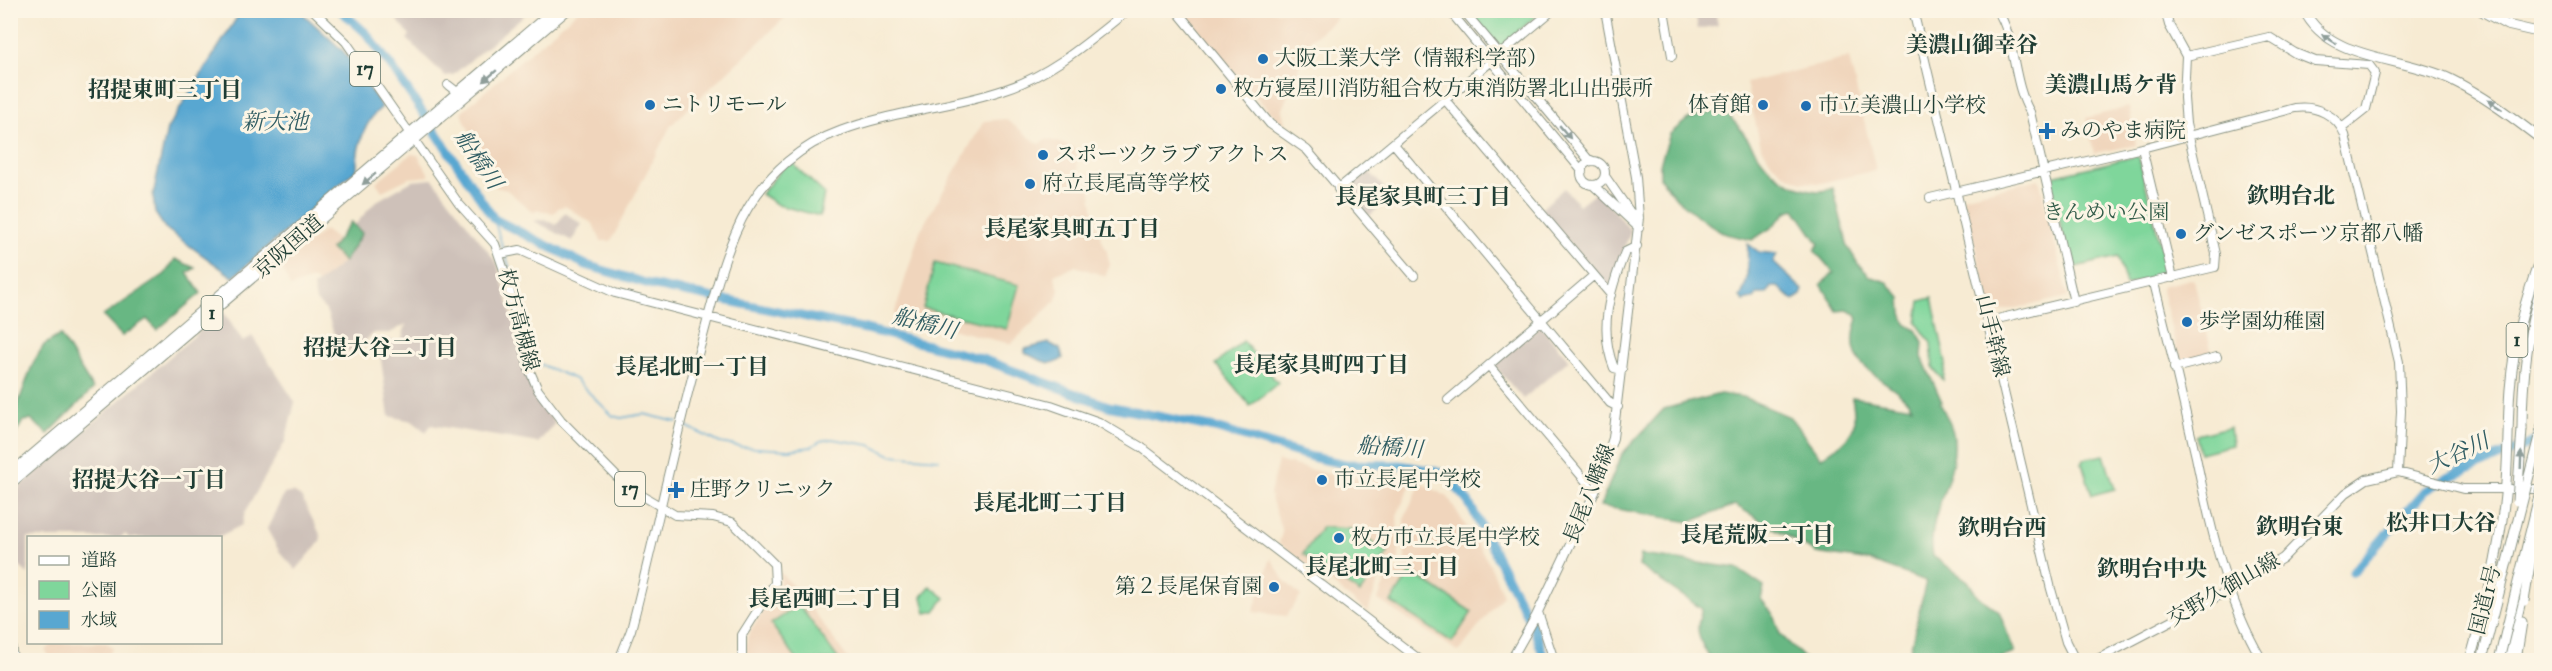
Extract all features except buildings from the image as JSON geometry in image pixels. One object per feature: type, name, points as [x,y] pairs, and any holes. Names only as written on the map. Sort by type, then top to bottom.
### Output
[{"type":"highway","name":"京阪国道","points":[[10,474],[411,138],[423,134],[457,92],[554,10]]},
{"type":"highway","name":"京阪国道","points":[[10,484],[411,138],[418,125],[440,113],[567,10]]},
{"type":"highway","points":[[2304,10],[2310,22],[2330,41],[2364,53],[2412,64],[2448,78],[2485,99],[2541,140]]},
{"type":"highway","points":[[2481,10],[2507,25],[2541,33]]},
{"type":"highway","name":"国道1号","points":[[2470,660],[2497,560],[2506,490],[2516,346],[2541,255]]},
{"type":"highway","points":[[2482,660],[2518,497],[2522,394],[2527,338],[2541,283]]},
{"type":"highway","points":[[2496,600],[2541,425]]},
{"type":"highway","points":[[2499,660],[2541,484]]},
{"type":"highway","points":[[2516,660],[2541,496]]},
{"type":"highway","name":"国道1号","points":[[2507,660],[2528,566]]},
{"type":"main road","name":"枚方高槻線","points":[[313,10],[346,42],[459,204],[495,244],[500,254],[529,369],[538,390],[561,420],[614,477],[661,507],[684,517],[713,517],[732,522],[774,564],[775,583],[742,635],[742,660]]},
{"type":"street","points":[[619,660],[631,630],[711,308],[740,223],[772,175],[786,161],[840,131],[990,94],[1021,83],[1074,53],[1128,10]]},
{"type":"street","points":[[1176,10],[1270,124],[1307,150],[1413,276]]},
{"type":"street","points":[[1449,10],[1582,171],[1586,182],[1593,185],[1639,228]]},
{"type":"street","points":[[1463,10],[1588,159],[1603,165],[1605,176],[1630,212],[1639,218]]},
{"type":"street","points":[[1338,189],[1553,10]]},
{"type":"street","name":"長尾八幡線","points":[[1511,660],[1537,614],[1595,492],[1613,438],[1618,407],[1639,218],[1636,177],[1605,10]]},
{"type":"street","points":[[1664,10],[1672,56]]},
{"type":"street","name":"山手幹線","points":[[1913,10],[1989,321],[2051,589],[2066,642],[2075,660]]},
{"type":"street","points":[[1997,10],[2005,30],[2021,94],[2030,112],[2074,302]]},
{"type":"street","points":[[1989,321],[2212,269],[2217,263],[2187,135],[2184,105],[2186,56],[2169,25],[2165,10]]},
{"type":"street","points":[[1468,33],[1477,27]]},
{"type":"street","points":[[2186,56],[2269,37],[2305,58],[2322,62],[2369,65],[2375,74],[2366,108],[2342,128]]},
{"type":"street","points":[[1517,91],[1525,84]]},
{"type":"street","points":[[448,85],[457,92]]},
{"type":"street","points":[[1446,101],[1611,295]]},
{"type":"street","points":[[1929,198],[2142,148],[2300,107],[2327,114],[2342,128],[2388,308],[2399,362],[2402,411],[2398,472]]},
{"type":"street","points":[[1541,120],[1549,113]]},
{"type":"street","points":[[1394,144],[1610,403],[1618,407]]},
{"type":"street","points":[[2142,148],[2172,278]]},
{"type":"street","points":[[1582,171],[1586,164],[1593,161]]},
{"type":"street","points":[[1593,185],[1601,182],[1605,176]]},
{"type":"street","points":[[1622,370],[1614,368],[1605,337],[1611,295],[1625,252],[1637,246]]},
{"type":"street","points":[[500,254],[519,250],[596,286],[708,318],[1051,405],[1099,422],[1156,458],[1420,660]]},
{"type":"street","points":[[1448,400],[1593,276]]},
{"type":"street","points":[[2154,283],[2199,475],[2230,590],[2247,633],[2262,660]]},
{"type":"street","points":[[2174,368],[2217,357]]},
{"type":"street","points":[[1489,366],[1595,492]]},
{"type":"street","name":"交野久御山線","points":[[2096,660],[2230,590],[2283,558],[2355,485],[2379,474],[2398,472],[2463,489],[2541,489]]},
{"type":"street","points":[[1537,614],[1554,660]]},
{"type":"street","points":[[10,634],[13,660]]},
{"type":"shaded area","points":[[579,10],[791,12],[671,125],[611,241],[601,241],[593,224],[565,206],[558,208],[554,213],[539,210],[533,212],[507,190],[495,187],[461,112]]},
{"type":"shaded area","points":[[380,11],[529,11],[453,75],[445,76],[407,39],[410,35],[391,13],[385,17]]},
{"type":"shaded area","name":"大阪工業大学（情報科学部）","points":[[1186,11],[1336,11],[1336,19],[1309,41],[1282,110],[1286,128],[1251,92],[1190,20]]},
{"type":"shaded area","points":[[1685,11],[1715,11],[1718,25],[1698,29],[1696,17],[1686,19]]},
{"type":"shaded area","name":"市立美濃山小学校","points":[[1849,58],[1876,170],[1821,183],[1802,182],[1784,174],[1770,161],[1761,146],[1746,83]]},
{"type":"shaded area","points":[[2129,107],[2136,145],[2094,153],[2086,118]]},
{"type":"shaded area","points":[[1005,119],[1039,144],[1048,139],[1075,148],[1080,186],[1090,186],[1095,223],[1107,252],[1110,265],[1105,276],[1075,266],[1054,275],[1059,289],[1056,300],[1011,344],[894,315],[920,231],[984,121]]},
{"type":"shaded area","points":[[411,154],[418,155],[430,176],[409,178],[382,191],[376,182]]},
{"type":"shaded area","points":[[1369,171],[1392,197],[1369,216],[1346,191]]},
{"type":"shaded area","points":[[433,179],[497,263],[526,367],[539,400],[555,423],[538,443],[431,425],[426,432],[412,421],[389,416],[378,339],[401,342],[406,324],[390,333],[374,333],[360,345],[341,355],[326,310],[316,301],[313,287],[344,262],[357,243],[354,226],[375,202],[412,181]]},
{"type":"shaded area","points":[[2039,179],[2068,297],[1993,313],[1962,197]]},
{"type":"shaded area","points":[[1564,188],[1579,205],[1597,191],[1631,231],[1609,286],[1606,287],[1541,209]]},
{"type":"shaded area","points":[[565,213],[582,224],[572,241],[534,221],[545,219],[556,225]]},
{"type":"shaded area","points":[[325,230],[336,239],[331,249],[344,262],[319,284],[312,279],[290,287],[281,265]]},
{"type":"shaded area","name":"歩学園幼稚園","points":[[2194,280],[2212,353],[2211,356],[2183,363],[2180,362],[2176,348],[2161,286]]},
{"type":"shaded area","points":[[223,311],[243,342],[252,336],[295,402],[285,442],[245,512],[242,525],[220,536],[127,536],[125,534],[122,536],[27,536],[27,573],[11,559],[11,494]]},
{"type":"shaded area","points":[[1540,326],[1569,360],[1523,399],[1494,365]]},
{"type":"shaded area","name":"枚方市立長尾中学校","points":[[1278,461],[1336,476],[1411,484],[1397,515],[1399,559],[1378,581],[1368,612],[1279,543],[1282,532],[1270,494]]},
{"type":"shaded area","points":[[1421,483],[1448,497],[1490,565],[1503,595],[1459,652],[1378,600],[1385,582],[1405,561],[1404,519]]},
{"type":"shaded area","points":[[293,492],[301,497],[321,536],[320,542],[296,570],[279,551],[267,529],[284,494]]},
{"type":"shaded area","points":[[1271,558],[1283,579],[1301,596],[1286,616],[1253,612]]},
{"type":"shaded area","points":[[779,571],[802,596],[849,660],[746,660],[747,637],[780,582]]},
{"type":"shaded area","points":[[49,644],[108,644],[113,648],[105,660],[52,660],[45,650],[51,646]]},
{"type":"green space","points":[[1468,11],[1542,11],[1500,47]]},
{"type":"green space","points":[[1722,110],[1743,132],[1767,166],[1777,175],[1790,183],[1810,190],[1820,191],[1833,188],[1848,247],[1858,264],[1871,277],[1887,282],[1901,298],[1902,313],[1906,324],[1916,330],[1923,342],[1922,357],[1953,433],[1952,464],[1934,525],[1933,556],[1968,581],[1976,594],[1999,612],[2015,653],[1994,660],[1908,660],[1926,581],[1870,561],[1816,553],[1735,505],[1690,522],[1600,506],[1622,454],[1664,409],[1720,394],[1743,397],[1790,417],[1821,458],[1850,434],[1854,419],[1852,397],[1912,407],[1903,396],[1861,362],[1855,351],[1854,337],[1858,319],[1856,314],[1847,310],[1837,311],[1821,284],[1834,273],[1814,250],[1819,244],[1795,209],[1788,211],[1771,228],[1752,240],[1726,234],[1704,221],[1677,199],[1660,178],[1660,164],[1670,134],[1688,119]]},
{"type":"green space","name":"きんめい公園","points":[[2137,156],[2167,273],[2126,285],[2118,257],[2071,268],[2050,180],[2053,176]]},
{"type":"green space","points":[[793,160],[796,167],[824,193],[820,216],[778,205],[761,194],[785,165]]},
{"type":"green space","points":[[351,222],[362,233],[344,262],[331,249]]},
{"type":"green space","points":[[175,259],[195,268],[187,273],[201,293],[157,330],[147,319],[122,336],[103,316],[165,274]]},
{"type":"green space","points":[[935,263],[1019,285],[1007,329],[923,308]]},
{"type":"green space","points":[[1932,298],[1946,363],[1943,380],[1933,368],[1931,343],[1917,323],[1920,301]]},
{"type":"green space","points":[[60,335],[93,389],[48,434],[31,420],[23,421],[11,442],[11,423],[33,363],[44,345]]},
{"type":"green space","points":[[1243,341],[1278,383],[1250,406],[1216,364]]},
{"type":"green space","points":[[2230,427],[2232,445],[2200,453],[2196,435]]},
{"type":"green space","points":[[2104,455],[2115,489],[2092,495],[2082,463],[2084,459]]},
{"type":"green space","points":[[1322,527],[1352,529],[1388,553],[1360,593],[1303,554]]},
{"type":"green space","points":[[1641,555],[1736,568],[1764,587],[1761,599],[1773,614],[1780,634],[1806,660],[1711,660],[1699,636],[1698,624],[1702,609],[1639,566]]},
{"type":"green space","points":[[1411,572],[1472,612],[1452,642],[1391,602]]},
{"type":"green space","points":[[930,586],[945,598],[935,611],[926,613],[922,597]]},
{"type":"green space","points":[[799,605],[839,660],[797,660],[771,624]]},
{"type":"water","name":"新大池","points":[[241,11],[300,11],[343,51],[382,107],[366,127],[358,152],[357,169],[233,277],[165,228],[155,213],[153,195],[167,129]]},
{"type":"water","points":[[1748,244],[1759,252],[1777,254],[1773,262],[1803,290],[1801,295],[1793,300],[1778,287],[1771,287],[1766,294],[1757,294],[1754,298],[1744,301],[1740,297],[1747,278]]},
{"type":"water","points":[[1049,343],[1060,349],[1063,358],[1049,363],[1025,353],[1025,349]]},
{"type":"waterway","name":"船橋川","points":[[340,10],[366,33],[394,70],[494,219],[586,265],[655,286],[866,329],[982,359],[1108,406],[1215,428],[1312,457],[1345,464],[1399,465],[1439,472],[1450,479],[1469,503],[1534,629],[1545,660]]},
{"type":"waterway","points":[[494,219],[503,249]]},
{"type":"waterway","points":[[506,256],[537,363],[575,379],[613,416],[621,418],[644,414],[677,422]]},
{"type":"waterway","points":[[684,425],[720,443],[742,447],[789,450],[811,447],[820,441],[832,439],[870,445],[891,455],[939,459]]},
{"type":"waterway","name":"大谷川","points":[[2353,572],[2425,491],[2447,478],[2542,439]]},
{"type":"place","name":"大阪工業大学（情報科学部）","points":[[1263,59]]},
{"type":"place","name":"枚方寝屋川消防組合枚方東消防署北山出張所","points":[[1221,89]]},
{"type":"place","name":"ニトリモール","points":[[650,105]]},
{"type":"place","name":"体育館","points":[[1763,105]]},
{"type":"place","name":"市立美濃山小学校","points":[[1806,106]]},
{"type":"place","name":"みのやま病院","points":[[2047,131]]},
{"type":"place","name":"スポーツクラブ アクトス","points":[[1043,155]]},
{"type":"place","name":"府立長尾高等学校","points":[[1030,184]]},
{"type":"place","name":"グンゼスポーツ京都八幡","points":[[2181,234]]},
{"type":"place","name":"歩学園幼稚園","points":[[2187,322]]},
{"type":"place","name":"市立長尾中学校","points":[[1322,480]]},
{"type":"place","name":"庄野クリニック","points":[[676,490]]},
{"type":"place","name":"枚方市立長尾中学校","points":[[1339,538]]},
{"type":"place","name":"第２長尾保育園","points":[[1274,587]]},
{"type":"district","name":"美濃山御幸谷","points":[[1972,45]]},
{"type":"district","name":"美濃山馬ケ背","points":[[2111,85]]},
{"type":"district","name":"招提東町三丁目","points":[[165,90]]},
{"type":"district","name":"欽明台北","points":[[2291,196]]},
{"type":"district","name":"長尾家具町三丁目","points":[[1423,197]]},
{"type":"district","name":"長尾家具町五丁目","points":[[1072,229]]},
{"type":"district","name":"招提大谷二丁目","points":[[380,348]]},
{"type":"district","name":"長尾家具町四丁目","points":[[1321,365]]},
{"type":"district","name":"長尾北町一丁目","points":[[692,367]]},
{"type":"district","name":"招提大谷一丁目","points":[[149,480]]},
{"type":"district","name":"長尾北町二丁目","points":[[1050,503]]},
{"type":"district","name":"松井口大谷","points":[[2441,523]]},
{"type":"district","name":"欽明台東","points":[[2300,527]]},
{"type":"district","name":"欽明台西","points":[[2002,528]]},
{"type":"district","name":"長尾荒阪二丁目","points":[[1757,535]]},
{"type":"district","name":"長尾北町三丁目","points":[[1382,567]]},
{"type":"district","name":"欽明台中央","points":[[2152,569]]},
{"type":"district","name":"長尾西町二丁目","points":[[825,599]]}]
